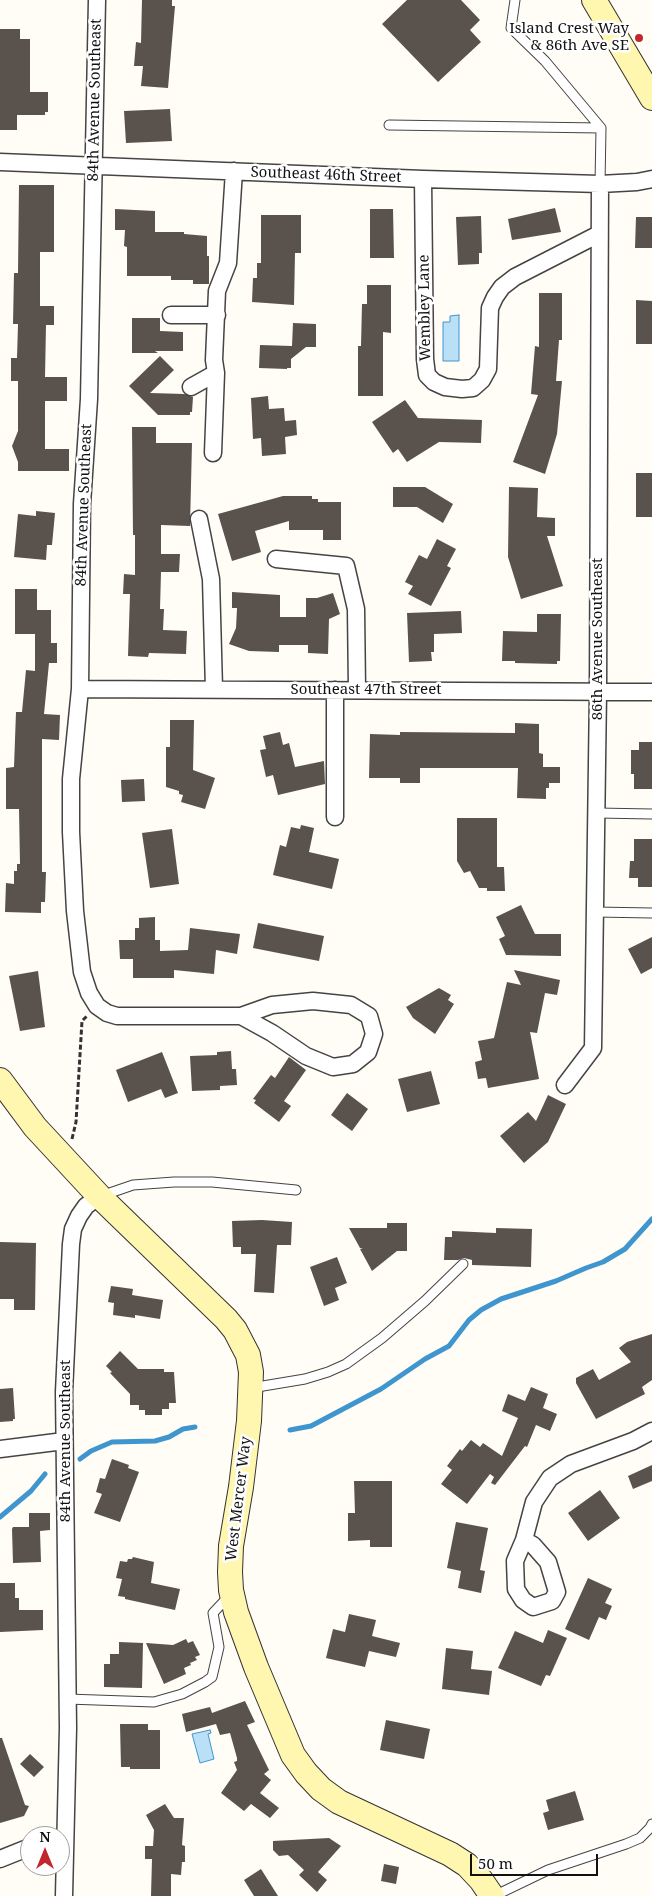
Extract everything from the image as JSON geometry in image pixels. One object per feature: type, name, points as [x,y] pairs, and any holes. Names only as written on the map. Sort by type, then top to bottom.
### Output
[{"type":"street","name":"84th Avenue Southeast","points":[[97,0],[89,399],[82,504],[80,689],[71,779],[71,832],[82,972],[89,993],[97,1006],[107,1013],[117,1016],[240,1016]]},
{"type":"street","points":[[594,0],[652,98]]},
{"type":"street","name":"Southeast 46th Street","points":[[0,162],[600,184],[637,182],[652,178]]},
{"type":"street","points":[[213,453],[217,291],[228,263],[234,171]]},
{"type":"street","name":"Wembley Lane","points":[[423,179],[425,359],[427,375],[434,382],[445,386],[462,389],[473,388],[482,380],[488,370],[490,308],[502,287],[515,276],[599,234]]},
{"type":"street","name":"86th Avenue Southeast","points":[[565,1085],[593,1048],[598,692],[600,184]]},
{"type":"street","points":[[171,315],[217,315]]},
{"type":"street","points":[[191,386],[216,374]]},
{"type":"street","points":[[199,519],[212,579],[214,690]]},
{"type":"street","points":[[276,559],[346,566],[356,609],[358,690]]},
{"type":"street","name":"Southeast 47th Street","points":[[80,689],[652,692]]},
{"type":"street","points":[[335,690],[335,816]]},
{"type":"street","points":[[313,1001],[351,1005],[369,1016],[374,1034],[368,1052],[353,1064],[333,1067],[306,1056],[272,1032],[240,1016],[272,1005],[313,1001]]},
{"type":"street","name":"West Mercer Way","points":[[0,1080],[35,1127],[100,1196],[235,1330],[248,1355],[251,1372],[249,1421],[244,1468],[231,1546],[230,1572],[232,1594],[236,1612],[256,1667],[293,1755],[321,1789],[339,1802],[450,1854],[467,1866],[493,1896]]},
{"type":"street","name":"84th Avenue Southeast","points":[[59,1826],[67,1699],[64,1392],[71,1244],[73,1229],[79,1216],[86,1206],[100,1196]]},
{"type":"street","points":[[524,1540],[534,1502],[550,1478],[571,1464],[633,1441],[652,1431]]},
{"type":"street","points":[[0,1449],[64,1441]]},
{"type":"street","points":[[0,1859],[20,1851]]},
{"type":"street","name":"84th Avenue Southeast","points":[[62,1876],[64,1896]]},
{"type":"lane","points":[[514,0],[511,28],[545,61],[601,128],[600,184]]},
{"type":"lane","points":[[389,125],[601,128]]},
{"type":"lane","points":[[597,813],[652,814]]},
{"type":"lane","points":[[595,912],[652,913]]},
{"type":"lane","name":"84th Avenue Southeast","points":[[100,1196],[133,1185],[174,1182],[212,1182],[296,1190]]},
{"type":"lane","points":[[251,1388],[305,1379],[346,1364],[382,1338],[464,1264]]},
{"type":"lane","points":[[67,1699],[154,1702],[182,1694],[212,1677],[219,1647],[213,1613],[232,1594]]},
{"type":"lane","points":[[493,1896],[548,1870],[640,1838],[652,1824]]},
{"type":"path","points":[[71,1141],[76,1122],[82,1021]]},
{"type":"water","points":[[459,315],[459,361],[443,361],[443,322],[450,322],[450,316]]},
{"type":"water","points":[[210,1730],[211,1733],[208,1734],[214,1759],[200,1763],[192,1734]]},
{"type":"building","points":[[142,0],[172,0],[172,6],[175,6],[168,88],[141,86],[143,66],[134,66],[136,42],[141,43]]},
{"type":"building","points":[[407,0],[461,0],[480,20],[470,30],[481,42],[438,82],[382,24]]},
{"type":"building","points":[[0,29],[20,29],[20,39],[30,39],[30,92],[48,92],[48,112],[45,112],[45,115],[17,115],[17,130],[0,130]]},
{"type":"building","points":[[170,109],[172,141],[126,143],[124,111]]},
{"type":"building","points":[[19,185],[54,185],[54,252],[40,252],[40,306],[54,306],[54,325],[46,325],[45,377],[67,377],[67,401],[45,401],[45,449],[69,449],[69,471],[18,471],[18,462],[12,446],[18,431],[18,381],[11,381],[11,358],[17,358],[18,324],[13,324],[14,273],[18,273]]},
{"type":"building","points":[[555,208],[561,232],[512,240],[508,219]]},
{"type":"building","points":[[115,209],[155,211],[155,232],[184,232],[184,234],[207,236],[209,284],[193,284],[193,280],[171,280],[171,276],[127,276],[127,247],[124,246],[125,230],[115,230]]},
{"type":"building","points":[[370,209],[393,209],[394,258],[370,258]]},
{"type":"building","points":[[261,215],[301,215],[301,253],[295,253],[294,305],[252,302],[253,278],[257,278],[257,263],[261,263]]},
{"type":"building","points":[[481,216],[482,253],[479,253],[479,264],[458,265],[456,217]]},
{"type":"building","points":[[636,217],[652,217],[652,248],[635,248]]},
{"type":"building","points":[[367,285],[391,285],[391,333],[383,332],[383,396],[358,396],[358,346],[361,346],[362,304],[367,304]]},
{"type":"building","points":[[539,293],[562,293],[562,340],[559,340],[556,381],[562,381],[557,434],[545,474],[513,462],[538,395],[531,394],[535,346],[539,347]]},
{"type":"building","points":[[636,300],[652,301],[652,344],[636,344]]},
{"type":"building","points":[[132,318],[160,318],[160,331],[183,332],[183,351],[132,353]]},
{"type":"building","points":[[293,323],[316,324],[316,347],[306,347],[291,359],[291,368],[259,368],[260,345],[292,346]]},
{"type":"building","points":[[160,356],[174,370],[150,393],[184,394],[193,397],[190,415],[158,415],[129,386]]},
{"type":"building","points":[[268,396],[269,409],[284,408],[285,421],[296,420],[297,435],[285,437],[286,454],[262,456],[261,438],[253,439],[251,398]]},
{"type":"building","points":[[405,400],[418,418],[482,420],[481,443],[439,442],[407,462],[398,449],[393,453],[372,422]]},
{"type":"building","points":[[132,427],[156,427],[156,443],[192,443],[190,526],[161,525],[161,554],[180,554],[179,572],[161,572],[160,609],[164,609],[163,630],[187,631],[186,654],[149,653],[148,657],[128,656],[130,594],[123,594],[124,574],[135,575]]},
{"type":"building","points":[[636,473],[652,473],[652,517],[636,517]]},
{"type":"building","points":[[393,487],[425,487],[453,504],[443,523],[417,507],[393,507]]},
{"type":"building","points":[[509,487],[538,488],[537,517],[555,518],[555,536],[547,536],[563,586],[521,599],[508,557]]},
{"type":"building","points":[[283,496],[312,496],[312,499],[318,499],[318,502],[341,502],[341,540],[323,540],[323,530],[289,530],[289,521],[255,531],[261,552],[232,561],[218,514]]},
{"type":"building","points":[[36,511],[55,513],[52,545],[47,545],[46,560],[14,557],[18,514],[36,516]]},
{"type":"building","points":[[437,539],[456,549],[447,566],[451,568],[431,606],[408,594],[413,586],[405,582],[419,555],[427,559]]},
{"type":"building","points":[[15,589],[37,589],[37,610],[51,610],[51,643],[57,643],[57,663],[49,663],[44,714],[60,715],[59,740],[42,739],[42,872],[46,872],[45,902],[41,902],[41,913],[5,912],[6,883],[14,884],[14,871],[17,871],[17,864],[20,864],[19,809],[6,809],[6,768],[14,767],[16,712],[22,712],[26,670],[35,671],[35,634],[15,634]]},
{"type":"building","points":[[232,592],[280,595],[280,617],[306,617],[306,598],[317,598],[333,593],[340,614],[329,619],[328,654],[308,653],[308,645],[279,645],[279,652],[249,651],[229,644],[236,628],[237,608],[232,608]]},
{"type":"building","points":[[461,611],[462,633],[434,634],[434,652],[431,652],[432,661],[409,662],[407,613]]},
{"type":"building","points":[[537,614],[561,614],[560,661],[557,661],[557,664],[502,661],[503,631],[537,632]]},
{"type":"building","points":[[170,720],[194,720],[193,770],[215,778],[205,809],[181,802],[183,795],[179,794],[179,791],[166,787],[166,747],[170,747]]},
{"type":"building","points":[[515,723],[539,724],[539,753],[543,754],[543,767],[560,767],[560,783],[549,783],[549,788],[546,788],[546,799],[517,798],[518,768],[420,768],[420,783],[400,783],[400,778],[369,778],[370,734],[400,735],[400,732],[515,733]]},
{"type":"building","points":[[280,732],[283,745],[289,743],[295,767],[324,761],[325,784],[278,795],[273,775],[266,777],[260,750],[266,749],[263,736]]},
{"type":"building","points":[[639,742],[652,742],[652,789],[634,789],[634,774],[631,774],[631,750],[639,750]]},
{"type":"building","points":[[144,779],[145,801],[122,802],[121,780]]},
{"type":"building","points":[[457,818],[497,818],[497,867],[504,867],[505,891],[487,891],[487,888],[479,888],[470,871],[464,873],[457,861]]},
{"type":"building","points":[[301,825],[314,828],[309,852],[339,859],[332,889],[273,875],[280,845],[286,847],[291,827],[300,829]]},
{"type":"building","points":[[172,829],[179,884],[150,888],[142,833]]},
{"type":"building","points":[[634,839],[652,839],[652,887],[638,887],[638,878],[629,878],[630,861],[634,861]]},
{"type":"building","points":[[521,905],[535,934],[561,934],[561,956],[506,955],[499,939],[505,936],[496,917]]},
{"type":"building","points":[[155,917],[155,940],[160,940],[160,951],[188,950],[190,928],[240,934],[237,954],[216,950],[214,974],[174,970],[174,978],[133,978],[133,959],[120,959],[119,940],[135,940],[135,928],[139,928],[139,918]]},
{"type":"building","points":[[258,923],[324,936],[319,961],[253,948]]},
{"type":"building","points":[[652,937],[652,968],[641,974],[628,949]]},
{"type":"building","points":[[514,970],[560,980],[557,995],[545,993],[537,1033],[530,1032],[539,1079],[488,1088],[486,1078],[478,1079],[475,1062],[482,1060],[478,1041],[494,1038],[507,982],[521,985]]},
{"type":"building","points":[[38,971],[45,1027],[20,1031],[9,976]]},
{"type":"building","points":[[439,988],[451,995],[448,1000],[454,1004],[435,1034],[413,1018],[406,1007]]},
{"type":"building","points":[[231,1051],[232,1069],[236,1069],[237,1085],[220,1086],[220,1090],[192,1091],[190,1056],[217,1055],[217,1052]]},
{"type":"building","points":[[162,1052],[178,1093],[165,1098],[161,1089],[128,1102],[116,1070]]},
{"type":"building","points":[[289,1057],[306,1070],[284,1101],[291,1106],[279,1122],[254,1103],[256,1100],[253,1099],[271,1075],[275,1078]]},
{"type":"building","points":[[431,1071],[440,1104],[407,1112],[398,1079]]},
{"type":"building","points":[[347,1093],[368,1109],[352,1131],[331,1115]]},
{"type":"building","points":[[548,1095],[566,1104],[548,1142],[524,1163],[500,1136],[528,1112],[536,1121]]},
{"type":"building","points":[[232,1221],[292,1222],[291,1245],[277,1245],[274,1293],[254,1292],[256,1254],[241,1254],[241,1247],[233,1247]]},
{"type":"building","points":[[387,1223],[407,1223],[407,1251],[397,1251],[372,1271],[360,1249],[363,1248],[360,1248],[349,1228],[387,1228]]},
{"type":"building","points":[[496,1228],[532,1229],[531,1267],[472,1265],[472,1260],[464,1258],[444,1260],[445,1237],[452,1237],[452,1231],[496,1233]]},
{"type":"building","points":[[0,1242],[36,1243],[35,1310],[14,1310],[14,1299],[0,1299]]},
{"type":"building","points":[[337,1257],[347,1283],[335,1288],[339,1300],[324,1306],[310,1267]]},
{"type":"building","points":[[111,1286],[133,1289],[132,1295],[163,1300],[160,1319],[135,1315],[135,1318],[113,1315],[114,1303],[108,1302]]},
{"type":"building","points":[[652,1334],[652,1380],[642,1387],[645,1394],[596,1419],[576,1383],[576,1378],[593,1369],[599,1380],[631,1362],[619,1348],[627,1342]]},
{"type":"building","points":[[120,1351],[138,1369],[164,1369],[164,1372],[174,1372],[176,1403],[169,1403],[169,1409],[162,1409],[162,1415],[145,1415],[145,1410],[139,1410],[139,1405],[130,1405],[130,1394],[110,1373],[112,1372],[106,1366]]},
{"type":"building","points":[[531,1387],[548,1394],[543,1408],[557,1414],[550,1431],[536,1425],[527,1447],[525,1446],[495,1485],[491,1483],[494,1477],[490,1474],[467,1504],[441,1484],[452,1470],[447,1466],[460,1449],[462,1451],[471,1440],[480,1447],[483,1443],[502,1456],[518,1418],[502,1411],[508,1394],[525,1401]]},
{"type":"building","points":[[13,1388],[15,1419],[13,1421],[0,1422],[0,1389]]},
{"type":"building","points":[[112,1459],[129,1465],[128,1468],[139,1472],[120,1522],[94,1513],[102,1494],[96,1492],[100,1478],[105,1479]]},
{"type":"building","points":[[652,1465],[652,1481],[633,1489],[628,1476]]},
{"type":"building","points":[[354,1481],[392,1481],[392,1547],[370,1547],[370,1540],[348,1541],[348,1513],[355,1513]]},
{"type":"building","points":[[600,1490],[620,1518],[588,1541],[568,1513]]},
{"type":"building","points":[[29,1513],[50,1513],[50,1530],[40,1531],[41,1562],[13,1563],[12,1529],[13,1527],[29,1527]]},
{"type":"building","points":[[456,1522],[488,1528],[480,1570],[485,1571],[481,1593],[458,1588],[461,1571],[447,1568]]},
{"type":"building","points":[[133,1557],[154,1562],[151,1583],[180,1589],[175,1610],[118,1596],[122,1579],[116,1578],[120,1561],[127,1562],[128,1559]]},
{"type":"building","points":[[588,1578],[612,1589],[605,1603],[612,1606],[606,1620],[599,1617],[589,1640],[565,1629]]},
{"type":"building","points":[[0,1583],[15,1583],[15,1598],[19,1598],[19,1610],[43,1610],[43,1630],[0,1632]]},
{"type":"building","points":[[349,1614],[376,1620],[372,1636],[400,1643],[396,1657],[369,1651],[365,1667],[326,1658],[333,1629],[345,1632]]},
{"type":"building","points":[[548,1630],[567,1638],[550,1676],[546,1675],[541,1686],[498,1668],[515,1631],[543,1643]]},
{"type":"building","points":[[186,1639],[188,1643],[193,1641],[200,1655],[195,1657],[197,1660],[190,1663],[191,1665],[184,1668],[186,1674],[164,1684],[146,1643],[173,1645]]},
{"type":"building","points":[[119,1642],[143,1643],[142,1688],[104,1687],[104,1664],[110,1664],[110,1654],[119,1654]]},
{"type":"building","points":[[446,1648],[473,1651],[471,1669],[492,1671],[489,1695],[442,1689]]},
{"type":"building","points":[[245,1701],[255,1722],[247,1725],[269,1770],[264,1774],[271,1780],[260,1793],[279,1808],[270,1818],[251,1804],[244,1811],[221,1793],[237,1770],[234,1762],[237,1761],[237,1758],[230,1733],[220,1735],[216,1724],[186,1732],[182,1714],[210,1707],[212,1713]]},
{"type":"building","points":[[386,1720],[430,1729],[424,1759],[380,1750]]},
{"type":"building","points":[[120,1724],[148,1724],[148,1730],[160,1730],[160,1769],[130,1769],[130,1767],[121,1767]]},
{"type":"building","points":[[0,1738],[2,1738],[25,1805],[29,1806],[24,1816],[0,1823]]},
{"type":"building","points":[[30,1754],[44,1767],[34,1777],[20,1764]]},
{"type":"building","points":[[575,1791],[584,1820],[548,1830],[543,1813],[549,1811],[546,1800]]},
{"type":"building","points":[[165,1804],[174,1818],[184,1818],[182,1845],[185,1846],[185,1862],[182,1862],[181,1875],[171,1874],[171,1896],[151,1896],[152,1859],[145,1859],[145,1846],[153,1846],[154,1830],[146,1815]]},
{"type":"building","points":[[329,1838],[341,1846],[318,1872],[327,1880],[317,1892],[299,1875],[304,1870],[288,1855],[279,1856],[273,1850],[273,1841]]},
{"type":"building","points":[[384,1864],[399,1867],[396,1884],[381,1881]]},
{"type":"building","points":[[261,1869],[278,1896],[254,1896],[244,1880]]},
{"type":"waterway","points":[[290,1430],[311,1426],[381,1389],[425,1359],[449,1346],[469,1320],[481,1310],[501,1299],[556,1281],[603,1262],[625,1249],[652,1219]]},
{"type":"waterway","points":[[80,1459],[91,1451],[112,1442],[155,1441],[169,1437],[183,1429],[195,1427]]},
{"type":"waterway","points":[[0,1517],[31,1491],[45,1474]]},
{"type":"place","name":"Island Crest Way & 86th Ave SE","points":[[639,38]]}]
